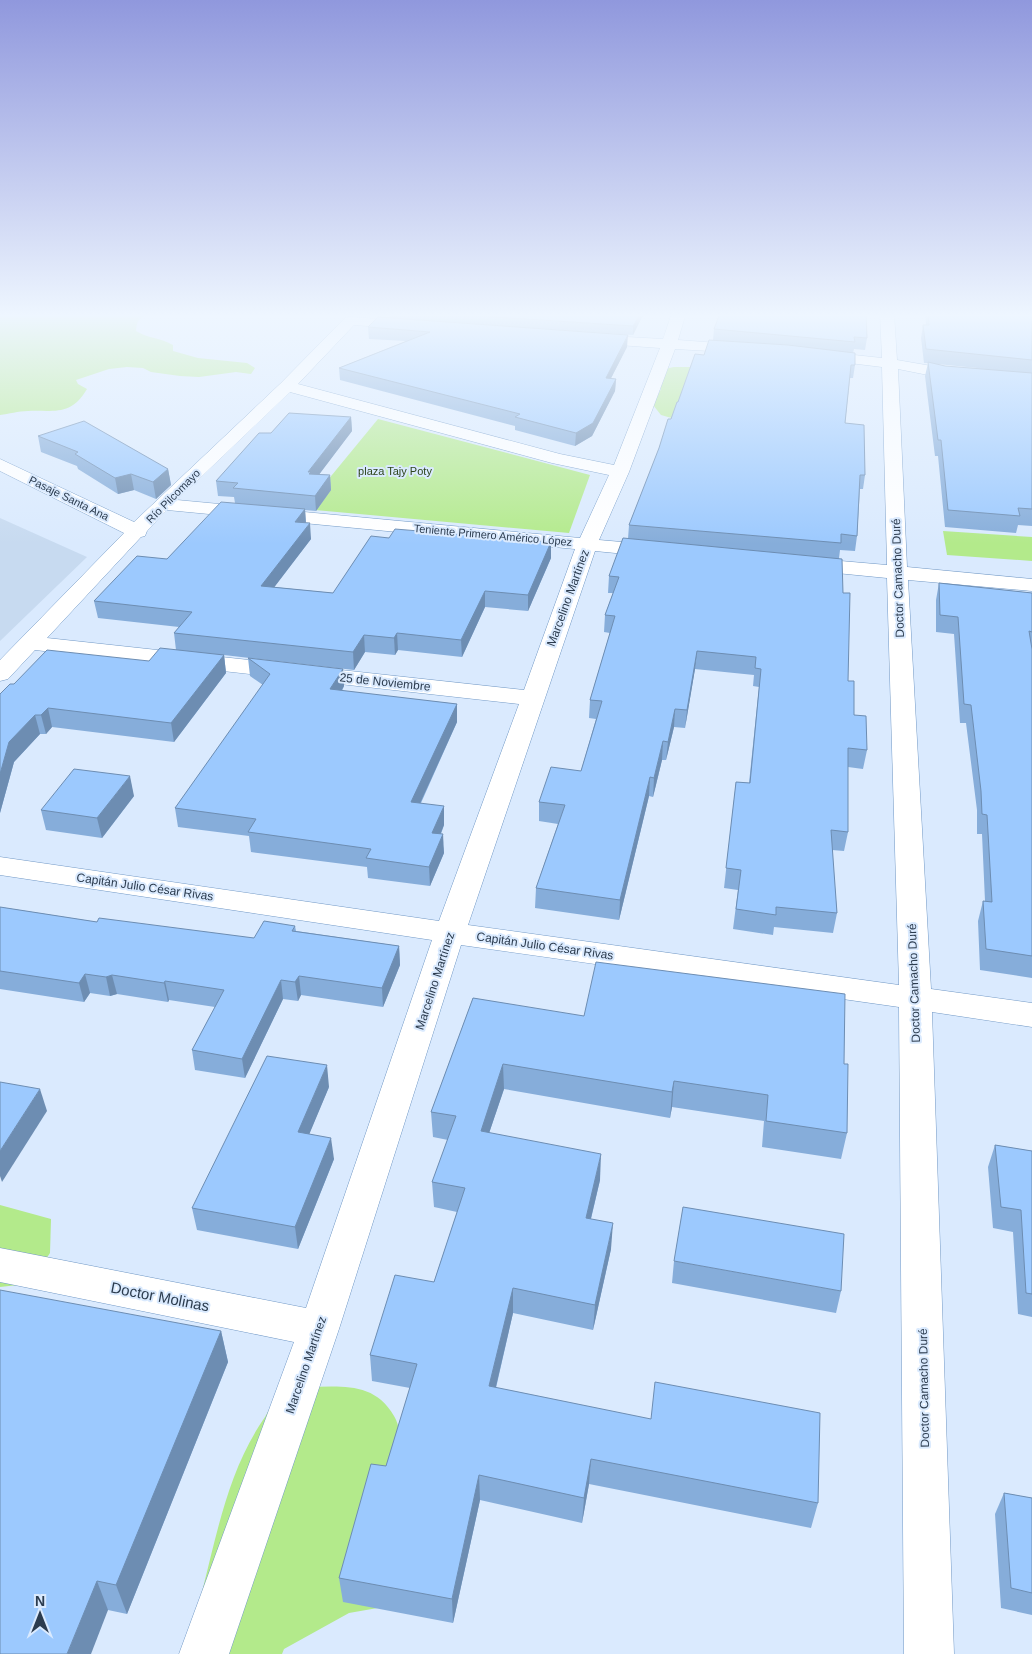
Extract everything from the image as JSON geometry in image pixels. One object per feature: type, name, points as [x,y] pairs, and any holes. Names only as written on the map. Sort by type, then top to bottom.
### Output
[{"type":"street","name":"Río Pilcomayo","points":[[0,674],[138,532],[162,504],[283,390]]},
{"type":"street","points":[[303,390],[558,459],[620,472]]},
{"type":"street","name":"Marcelino Martínez","points":[[204,1654],[319,1329],[450,933],[587,544],[620,472],[651,390]]},
{"type":"street","name":"Doctor Camacho Duré","points":[[890,390],[894,443],[897,572],[915,998],[929,1654]]},
{"type":"street","name":"Pasaje Santa Ana","points":[[0,464],[138,532]]},
{"type":"street","name":"Teniente Primero Américo López","points":[[162,504],[674,552]]},
{"type":"street","points":[[791,563],[1032,586]]},
{"type":"street","name":"25 de Noviembre","points":[[29,643],[533,698]]},
{"type":"street","name":"Capitán Julio César Rivas","points":[[0,866],[450,933],[1032,1015]]},
{"type":"street","name":"Doctor Molinas","points":[[0,1264],[319,1329]]},
{"type":"shaded area","points":[[0,518],[87,557],[0,641]]},
{"type":"green space","points":[[0,390],[86,390],[81,398],[69,408],[55,411],[24,411],[0,415]]},
{"type":"green space","points":[[660,390],[689,390],[675,419],[661,415],[653,405]]},
{"type":"green space","name":"plaza Tajy Poty","points":[[378,419],[590,475],[569,533],[304,509]]},
{"type":"green space","points":[[943,531],[1032,537],[1032,561],[947,555]]},
{"type":"green space","points":[[0,1205],[51,1219],[50,1253],[38,1271],[18,1285],[0,1287]]},
{"type":"green space","points":[[306,1387],[344,1387],[366,1391],[386,1405],[396,1421],[401,1438],[389,1606],[349,1613],[284,1649],[282,1654],[183,1654],[202,1593],[225,1502],[236,1472],[249,1444],[278,1397],[283,1393]]},
{"type":"building","points":[[426,390],[610,390],[593,423],[576,433],[515,417],[520,414]]},
{"type":"building","points":[[682,390],[848,390],[845,423],[864,425],[865,475],[860,475],[857,536],[841,534],[841,543],[629,525],[659,448],[668,419],[671,419]]},
{"type":"building","points":[[932,390],[1032,390],[1032,509],[1018,508],[1020,516],[948,510],[941,440],[938,440]]},
{"type":"building","points":[[289,413],[351,417],[308,472],[311,472],[309,474],[330,475],[315,496],[233,488],[238,483],[216,481],[259,433],[271,433]]},
{"type":"building","points":[[84,421],[168,469],[153,482],[131,474],[115,478],[75,454],[78,452],[38,436]]},
{"type":"building","points":[[221,502],[305,509],[295,522],[310,523],[261,586],[333,593],[371,536],[389,538],[395,529],[551,542],[528,595],[485,591],[461,640],[397,633],[394,638],[364,635],[353,652],[174,633],[192,612],[94,601],[137,556],[167,559]]},
{"type":"building","points":[[623,538],[842,559],[843,593],[850,593],[848,681],[854,681],[854,715],[866,716],[867,750],[848,748],[848,832],[831,830],[837,913],[776,907],[776,915],[736,909],[741,870],[726,868],[736,782],[750,783],[761,669],[755,668],[756,657],[697,651],[687,710],[675,709],[668,742],[663,741],[654,778],[650,777],[620,900],[536,888],[565,805],[539,802],[551,767],[581,771],[602,701],[590,700],[615,616],[605,615],[619,577],[609,576]]},
{"type":"building","points":[[939,583],[1032,593],[1032,632],[1029,631],[1032,649],[1032,956],[986,949],[983,901],[992,902],[987,815],[982,814],[971,705],[964,704],[958,617],[940,615]]},
{"type":"building","points":[[160,648],[224,655],[171,723],[48,708],[41,715],[35,715],[9,742],[0,774],[0,694],[10,684],[14,684],[47,650],[149,661]]},
{"type":"building","points":[[248,658],[343,669],[330,689],[457,704],[411,802],[444,806],[432,833],[443,834],[429,867],[366,858],[371,849],[248,832],[256,819],[175,808],[270,674]]},
{"type":"building","points":[[74,769],[130,776],[97,818],[41,810]]},
{"type":"building","points":[[0,907],[97,922],[99,918],[254,938],[264,921],[295,926],[292,931],[399,946],[382,988],[299,976],[295,982],[281,980],[242,1059],[192,1050],[224,990],[112,975],[106,977],[85,974],[79,983],[0,971]]},
{"type":"building","points":[[596,962],[845,994],[844,1064],[848,1064],[847,1133],[766,1121],[768,1095],[674,1081],[672,1092],[503,1064],[481,1131],[601,1154],[586,1218],[613,1223],[595,1305],[513,1288],[489,1386],[651,1419],[655,1382],[820,1413],[818,1503],[591,1459],[584,1498],[479,1475],[452,1599],[339,1578],[371,1464],[386,1466],[417,1364],[370,1355],[395,1275],[434,1282],[465,1188],[432,1182],[456,1116],[431,1112],[473,998],[584,1016]]},
{"type":"building","points":[[267,1056],[327,1065],[298,1132],[331,1138],[295,1227],[192,1208]]},
{"type":"building","points":[[0,1082],[40,1089],[0,1151]]},
{"type":"building","points":[[995,1145],[1032,1151],[1032,1294],[1026,1293],[1021,1210],[1001,1207]]},
{"type":"building","points":[[683,1207],[844,1234],[841,1291],[674,1261]]},
{"type":"building","points":[[0,1290],[221,1331],[116,1585],[97,1581],[67,1654],[0,1654]]},
{"type":"building","points":[[1004,1493],[1032,1498],[1032,1593],[1011,1588]]}]
